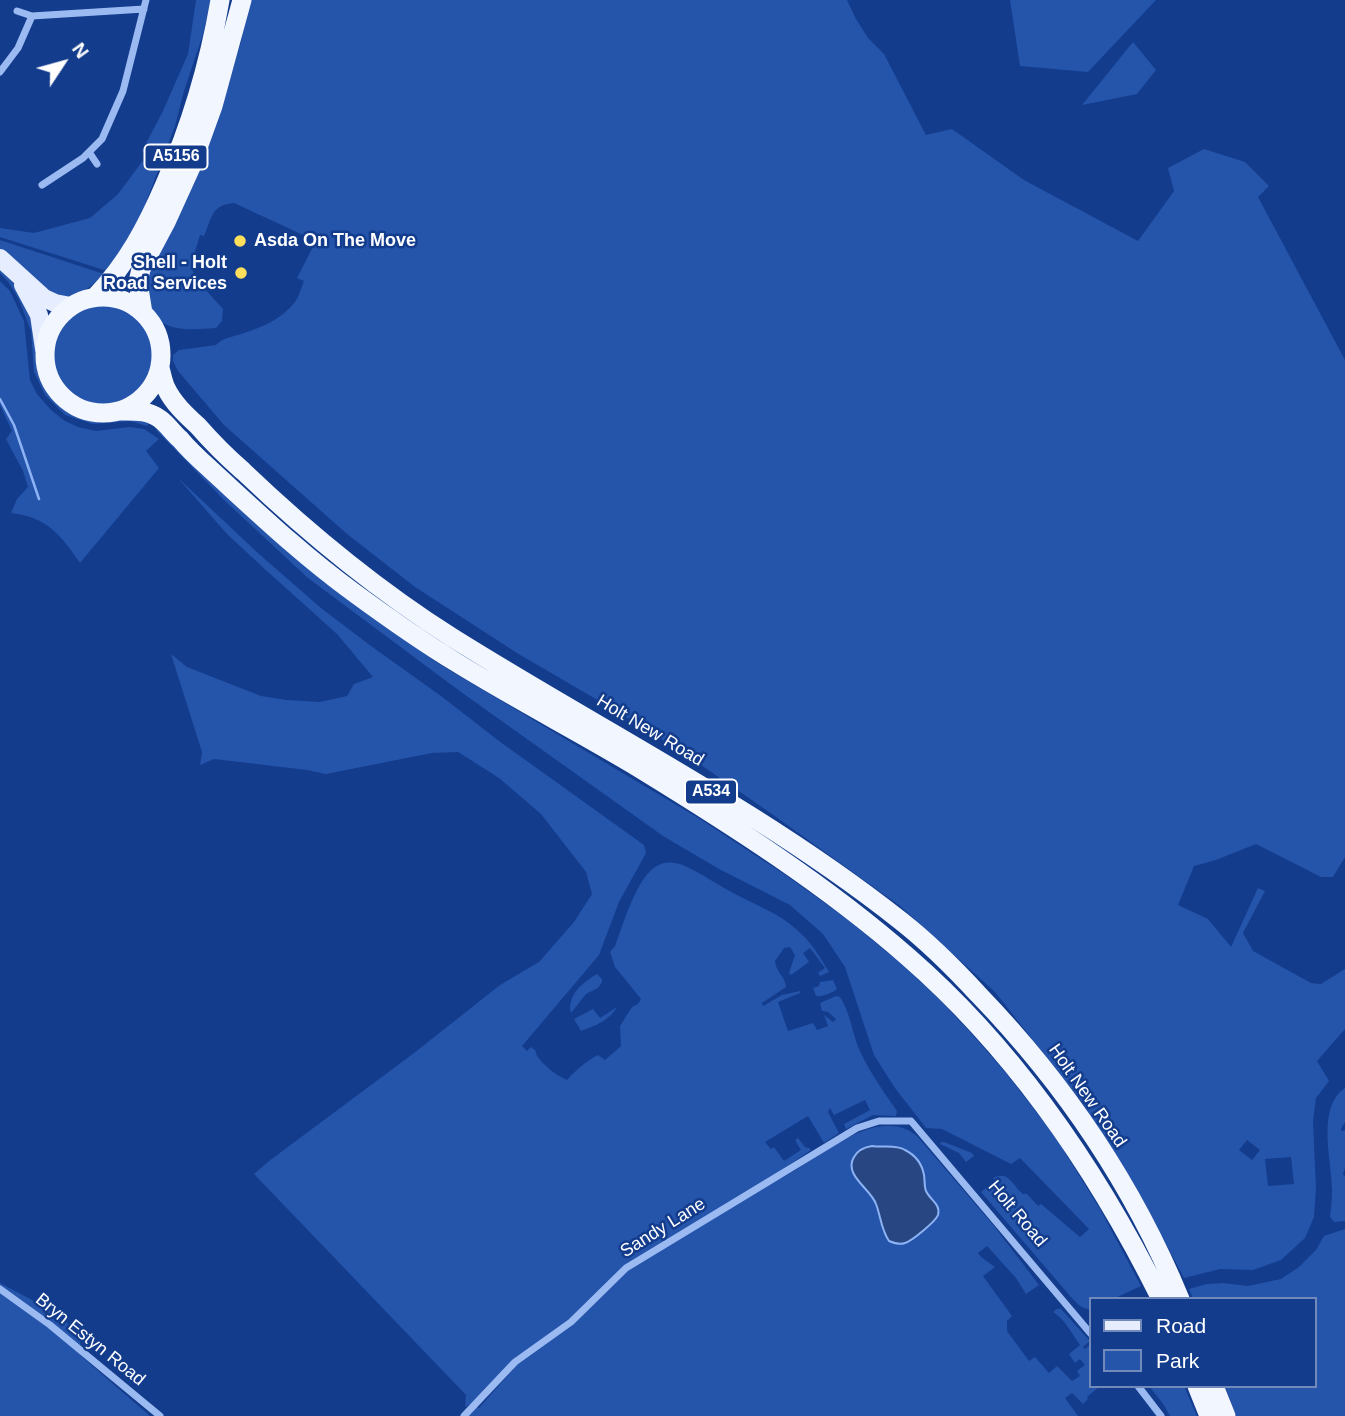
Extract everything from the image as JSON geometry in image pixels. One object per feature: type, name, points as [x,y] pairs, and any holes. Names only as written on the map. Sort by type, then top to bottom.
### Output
[{"type":"highway","name":"A5156","points":[[95,297],[112,280],[131,254],[173,166],[209,59],[219,0]]},
{"type":"highway","name":"A5156","points":[[143,313],[138,282],[141,270],[191,167],[213,106],[242,0]]},
{"type":"highway","points":[[95,297],[121,300],[143,313],[154,328],[161,353],[160,368],[146,395],[134,405],[104,414],[88,412],[72,405],[50,382],[45,366],[44,349],[47,337],[52,324],[71,306],[95,297]]},
{"type":"highway","name":"Holt New Road","points":[[160,368],[167,390],[177,406],[273,500],[354,569],[453,638],[726,800],[806,851],[923,940],[1006,1023],[1048,1073],[1090,1131],[1137,1208],[1179,1297]]},
{"type":"highway","name":"A534","points":[[120,411],[141,411],[160,419],[263,518],[348,589],[398,625],[458,664],[640,768],[738,831],[853,912],[909,958],[962,1009],[1014,1066],[1062,1129],[1097,1184],[1160,1297]]},
{"type":"highway","points":[[1199,1388],[1209,1416]]},
{"type":"highway","points":[[1215,1388],[1226,1416]]},
{"type":"main road","points":[[0,258],[44,298],[71,306]]},
{"type":"main road","points":[[13,271],[28,292],[39,315],[44,349]]},
{"type":"street","points":[[42,185],[89,152],[102,139],[123,92],[146,0]]},
{"type":"street","points":[[17,10],[32,16],[144,9]]},
{"type":"street","points":[[0,72],[18,48],[32,16]]},
{"type":"street","points":[[89,152],[97,164]]},
{"type":"street","points":[[44,172],[50,179]]},
{"type":"street","name":"Sandy Lane","points":[[464,1416],[515,1362],[571,1322],[626,1268],[856,1128],[879,1121],[911,1121]]},
{"type":"street","name":"Holt Road","points":[[911,1121],[1090,1333]]},
{"type":"street","name":"Bryn Estyn Road","points":[[0,1289],[50,1325],[160,1416]]},
{"type":"street","points":[[1140,1388],[1161,1416]]},
{"type":"green space","points":[[196,0],[211,0],[175,126],[142,213],[107,271],[0,237],[0,228],[34,233],[90,218],[118,194],[147,155],[142,151],[188,54]]},
{"type":"green space","points":[[250,0],[847,0],[868,38],[884,54],[926,135],[952,129],[1024,180],[1138,241],[1174,191],[1168,168],[1204,149],[1245,162],[1269,186],[1258,197],[1345,360],[1345,857],[1333,877],[1321,877],[1256,844],[1194,866],[1178,905],[1208,919],[1231,947],[1258,888],[1265,891],[1243,933],[1253,951],[1311,983],[1321,984],[1345,969],[1345,1029],[1317,1061],[1329,1081],[1316,1098],[1313,1121],[1316,1188],[1314,1217],[1305,1238],[1281,1260],[1253,1270],[1220,1269],[1184,1278],[1142,1199],[1081,1101],[995,992],[900,906],[685,754],[517,653],[415,587],[347,534],[224,425],[178,371],[173,355],[179,350],[216,345],[224,339],[263,326],[284,313],[298,297],[304,281],[297,278],[316,241],[234,203],[221,206],[211,218],[204,236],[200,235],[191,265],[195,278],[223,309],[222,321],[216,328],[183,329],[164,324],[150,310],[146,298],[146,276],[218,113],[241,42]],"holes":[[[1247,1140],[1260,1150],[1252,1160],[1239,1150]],[[1291,1157],[1294,1184],[1268,1186],[1265,1159]]]},
{"type":"green space","points":[[1010,0],[1156,0],[1088,72],[1020,66]]},
{"type":"green space","points":[[1133,42],[1156,70],[1137,94],[1082,105]]},
{"type":"green space","points":[[0,240],[104,274],[86,290],[73,296],[50,295],[0,253]]},
{"type":"green space","points":[[0,268],[15,284],[26,303],[33,324],[40,378],[53,398],[80,416],[129,419],[149,423],[147,426],[130,421],[93,424],[65,415],[45,395],[34,372],[31,331],[19,300],[0,273]]},
{"type":"green space","points":[[0,281],[10,291],[24,321],[30,380],[37,394],[51,410],[78,427],[96,431],[129,427],[144,429],[159,439],[146,451],[159,468],[80,563],[59,536],[44,523],[11,513],[17,499],[28,487],[23,471],[6,439],[12,431],[0,405]]},
{"type":"green space","points":[[102,305],[121,309],[137,320],[148,336],[152,355],[148,374],[137,390],[121,401],[102,405],[83,401],[67,390],[56,374],[52,355],[56,336],[67,320],[83,309]]},
{"type":"green space","points":[[156,430],[317,576],[436,662],[700,819],[847,919],[899,962],[971,1033],[1054,1135],[1100,1209],[1141,1286],[1117,1297],[1090,1297],[1090,1309],[1082,1307],[1070,1296],[981,1192],[995,1181],[993,1178],[1007,1177],[1023,1194],[1027,1194],[1038,1206],[1041,1204],[1080,1237],[1089,1229],[1020,1158],[1011,1164],[942,1129],[926,1128],[874,1055],[845,967],[823,934],[790,905],[719,869],[663,836],[461,692],[308,578],[226,502]]},
{"type":"green space","points":[[177,477],[321,608],[644,845],[646,853],[619,902],[599,955],[522,1046],[527,1051],[531,1047],[547,1067],[567,1080],[589,1060],[598,1055],[605,1060],[621,1046],[620,1026],[632,1007],[641,999],[615,967],[610,952],[615,946],[637,890],[650,871],[660,864],[670,862],[683,865],[782,918],[806,938],[829,972],[820,976],[818,973],[825,968],[810,948],[803,953],[809,962],[791,975],[789,973],[795,955],[790,947],[784,948],[775,961],[786,987],[762,1003],[763,1006],[782,995],[800,991],[778,1002],[788,1031],[813,1023],[817,1030],[828,1026],[824,1015],[833,1022],[836,1019],[828,1012],[822,1011],[820,1003],[836,996],[840,997],[863,1057],[897,1111],[896,1116],[873,1115],[846,1129],[844,1124],[870,1110],[865,1100],[834,1115],[830,1108],[828,1112],[839,1133],[824,1143],[808,1116],[765,1142],[771,1149],[774,1147],[784,1161],[801,1150],[795,1140],[798,1138],[811,1150],[777,1173],[779,1179],[846,1138],[865,1130],[883,1126],[901,1127],[917,1136],[994,1226],[1039,1285],[1026,1294],[1016,1278],[987,1246],[978,1253],[995,1267],[983,1276],[1012,1316],[1007,1321],[1007,1331],[1029,1361],[1035,1357],[1049,1373],[1057,1366],[1072,1381],[1080,1376],[1077,1371],[1085,1365],[1080,1359],[1075,1363],[1069,1354],[1080,1345],[1065,1323],[1053,1312],[1057,1309],[1061,1309],[1090,1341],[1083,1347],[1085,1349],[1090,1345],[1090,1388],[1098,1388],[1083,1404],[1072,1393],[1065,1398],[1078,1416],[464,1416],[475,1405],[479,1408],[516,1366],[465,1407],[466,1395],[254,1174],[500,985],[539,962],[574,922],[592,894],[586,872],[541,814],[499,778],[458,752],[432,753],[326,774],[214,759],[200,765],[202,752],[171,654],[187,667],[261,696],[287,700],[320,702],[347,696],[354,684],[373,677],[337,634],[227,534]],"holes":[[[872,1146],[902,1148],[913,1155],[925,1178],[924,1187],[928,1195],[883,1233],[875,1201],[856,1179]]]},
{"type":"green space","points":[[597,974],[602,979],[598,988],[586,994],[571,1013],[574,995]]},
{"type":"green space","points":[[833,980],[837,989],[816,996],[813,988],[819,986],[820,982]]},
{"type":"green space","points":[[617,1007],[597,1025],[581,1031],[574,1019],[593,1009],[600,1018]]},
{"type":"green space","points":[[1345,1088],[1345,1122],[1341,1129],[1345,1130],[1345,1221],[1334,1222],[1330,1217],[1332,1189],[1328,1121],[1336,1097]]},
{"type":"green space","points":[[941,1142],[974,1156],[966,1162],[959,1153],[940,1144]]},
{"type":"green space","points":[[1345,1229],[1345,1416],[1236,1416],[1226,1388],[1317,1388],[1317,1297],[1192,1297],[1189,1289],[1223,1283],[1248,1286],[1281,1279],[1299,1267],[1316,1250],[1324,1236]]},
{"type":"green space","points":[[0,1283],[69,1324],[80,1339],[80,1355],[150,1416],[0,1416]]},
{"type":"green space","points":[[1151,1388],[1185,1388],[1197,1416],[1170,1416]]},
{"type":"shaded area","points":[[872,1146],[897,1147],[915,1157],[923,1171],[926,1191],[937,1205],[939,1211],[933,1222],[905,1243],[889,1241],[873,1198],[852,1170],[856,1155],[862,1149]]},
{"type":"waterway","points":[[0,399],[14,425],[39,499]]},
{"type":"place","name":"Asda On The Move","points":[[240,241]]},
{"type":"place","name":"Shell - Holt Road Services","points":[[241,273]]}]
